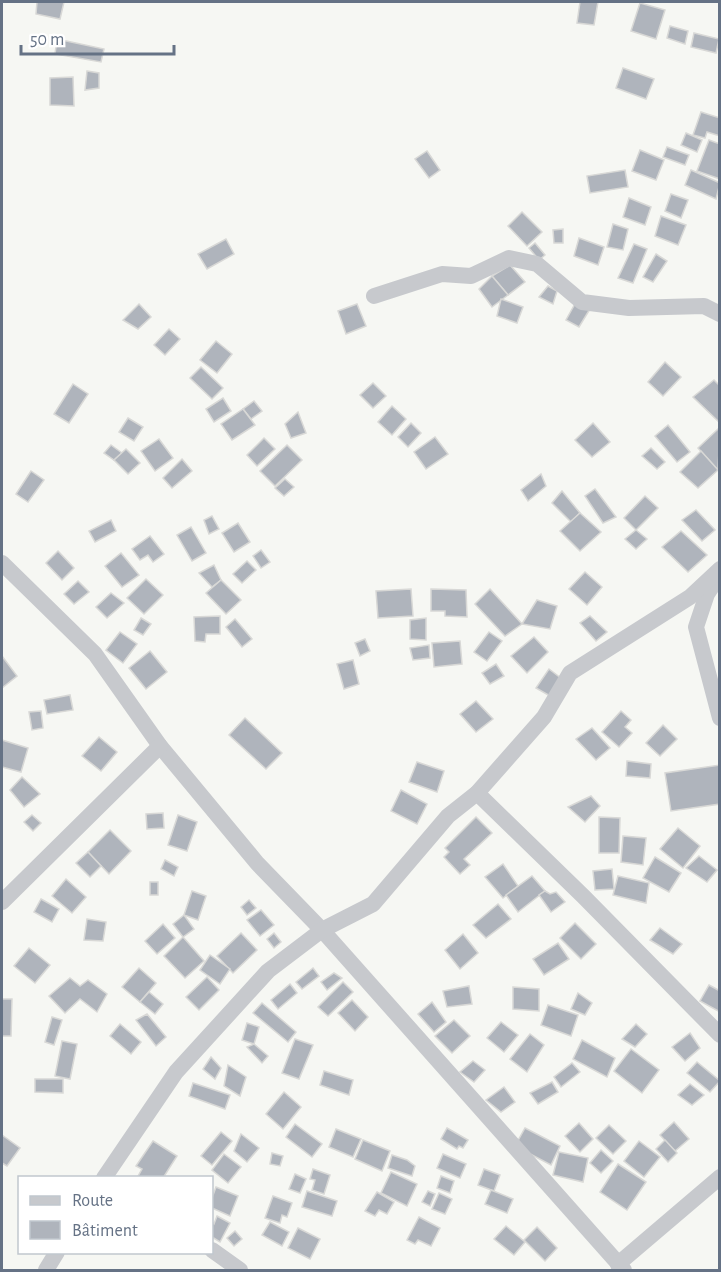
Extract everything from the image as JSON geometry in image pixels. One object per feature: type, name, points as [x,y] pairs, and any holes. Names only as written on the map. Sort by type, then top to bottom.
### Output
[{"type":"street","points":[[374,296],[442,274],[471,276],[509,258],[537,264],[582,302],[629,308],[704,306],[720,314]]},
{"type":"street","points":[[2,563],[95,654],[160,746],[257,863],[322,930],[621,1268],[720,1177]]},
{"type":"street","points":[[107,1176],[176,1072],[268,971],[322,930],[373,904],[448,816],[477,793],[544,717],[570,673],[682,602],[720,569]]},
{"type":"street","points":[[720,575],[707,594],[696,627],[720,718]]},
{"type":"street","points":[[682,602],[700,617]]},
{"type":"street","points":[[2,902],[160,746]]},
{"type":"street","points":[[477,793],[583,896],[720,1035]]},
{"type":"street","points":[[213,1251],[240,1270]]},
{"type":"street","points":[[46,1270],[56,1254]]},
{"type":"building","points":[[37,2],[64,2],[60,19],[36,14]]},
{"type":"building","points":[[580,2],[598,2],[594,25],[577,23]]},
{"type":"building","points":[[640,3],[665,10],[656,39],[631,31]]},
{"type":"building","points":[[670,26],[688,31],[685,44],[667,38]]},
{"type":"building","points":[[694,33],[719,39],[716,53],[691,47]]},
{"type":"building","points":[[57,39],[104,49],[101,62],[55,54]]},
{"type":"building","points":[[623,68],[654,79],[646,99],[616,88]]},
{"type":"building","points":[[87,71],[99,73],[99,88],[85,90]]},
{"type":"building","points":[[73,77],[74,106],[50,105],[50,78]]},
{"type":"building","points":[[701,112],[720,118],[720,136],[707,132],[705,138],[693,135]]},
{"type":"building","points":[[686,133],[702,140],[697,152],[681,145]]},
{"type":"building","points":[[709,140],[720,144],[720,179],[697,171]]},
{"type":"building","points":[[667,147],[689,155],[685,165],[663,157]]},
{"type":"building","points":[[640,150],[664,160],[656,180],[632,171]]},
{"type":"building","points":[[427,151],[440,170],[429,178],[415,159]]},
{"type":"building","points":[[625,170],[628,187],[590,193],[587,176]]},
{"type":"building","points":[[691,170],[720,183],[716,199],[685,185]]},
{"type":"building","points":[[671,194],[688,200],[681,218],[665,211]]},
{"type":"building","points":[[629,198],[651,207],[645,225],[623,217]]},
{"type":"building","points":[[522,212],[542,232],[527,246],[508,226]]},
{"type":"building","points":[[661,216],[686,225],[678,245],[655,236]]},
{"type":"building","points":[[613,224],[628,229],[623,250],[607,247]]},
{"type":"building","points":[[563,229],[563,243],[554,243],[553,230]]},
{"type":"building","points":[[579,238],[604,247],[598,265],[574,256]]},
{"type":"building","points":[[226,239],[234,254],[207,269],[198,254]]},
{"type":"building","points":[[535,243],[545,255],[539,260],[529,248]]},
{"type":"building","points":[[634,244],[647,249],[633,283],[618,278]]},
{"type":"building","points":[[656,254],[667,261],[653,282],[643,277]]},
{"type":"building","points":[[510,265],[525,282],[508,295],[492,276]]},
{"type":"building","points":[[492,276],[508,295],[492,307],[479,289]]},
{"type":"building","points":[[548,286],[557,291],[553,304],[539,297]]},
{"type":"building","points":[[501,299],[523,307],[517,323],[497,316]]},
{"type":"building","points":[[576,302],[590,309],[579,327],[566,320]]},
{"type":"building","points":[[139,304],[151,317],[138,329],[123,320]]},
{"type":"building","points":[[357,304],[366,326],[346,334],[338,311]]},
{"type":"building","points":[[169,329],[180,339],[165,355],[154,345]]},
{"type":"building","points":[[216,341],[232,354],[217,373],[200,360]]},
{"type":"building","points":[[665,362],[681,377],[663,396],[648,382]]},
{"type":"building","points":[[201,367],[223,388],[212,399],[190,378]]},
{"type":"building","points":[[714,380],[720,386],[719,422],[693,397]]},
{"type":"building","points":[[373,383],[386,396],[373,408],[360,395]]},
{"type":"building","points":[[73,384],[88,394],[69,423],[54,414]]},
{"type":"building","points":[[223,398],[231,411],[214,422],[206,409]]},
{"type":"building","points":[[254,401],[262,411],[251,419],[243,409]]},
{"type":"building","points":[[392,406],[406,419],[392,435],[378,422]]},
{"type":"building","points":[[243,409],[255,425],[232,440],[221,424]]},
{"type":"building","points":[[298,412],[306,433],[291,438],[285,424]]},
{"type":"building","points":[[128,418],[143,427],[134,441],[119,432]]},
{"type":"building","points":[[411,423],[421,433],[408,447],[398,437]]},
{"type":"building","points":[[593,423],[610,442],[592,457],[575,440]]},
{"type":"building","points":[[668,425],[690,452],[677,462],[655,436]]},
{"type":"building","points":[[718,429],[720,431],[718,470],[698,448]]},
{"type":"building","points":[[435,437],[448,454],[426,469],[414,452]]},
{"type":"building","points":[[264,438],[275,449],[257,466],[247,455]]},
{"type":"building","points":[[159,439],[173,458],[155,471],[141,451]]},
{"type":"building","points":[[111,445],[122,453],[114,460],[104,453]]},
{"type":"building","points":[[287,445],[302,460],[275,486],[260,471]]},
{"type":"building","points":[[651,448],[665,462],[657,469],[642,456]]},
{"type":"building","points":[[126,449],[140,463],[128,474],[114,460]]},
{"type":"building","points":[[701,451],[718,470],[698,488],[680,472]]},
{"type":"building","points":[[182,459],[192,471],[172,488],[163,478]]},
{"type":"building","points":[[31,471],[44,480],[28,502],[16,494]]},
{"type":"building","points":[[541,474],[546,486],[528,501],[521,490]]},
{"type":"building","points":[[285,479],[294,487],[284,496],[275,488]]},
{"type":"building","points":[[595,489],[616,517],[603,523],[585,496]]},
{"type":"building","points":[[562,491],[580,513],[571,522],[552,503]]},
{"type":"building","points":[[645,496],[658,508],[636,530],[624,518]]},
{"type":"building","points":[[696,510],[715,530],[702,541],[682,520]]},
{"type":"building","points":[[580,513],[601,532],[580,551],[560,531]]},
{"type":"building","points":[[212,516],[219,529],[209,534],[204,520]]},
{"type":"building","points":[[111,520],[116,531],[95,542],[89,531]]},
{"type":"building","points":[[238,523],[250,542],[234,552],[222,533]]},
{"type":"building","points":[[191,527],[206,553],[192,561],[177,535]]},
{"type":"building","points":[[636,530],[647,539],[636,549],[625,539]]},
{"type":"building","points":[[681,531],[707,555],[688,572],[662,547]]},
{"type":"building","points":[[150,536],[164,554],[153,562],[148,555],[140,560],[132,549]]},
{"type":"building","points":[[261,550],[270,562],[261,568],[253,556]]},
{"type":"building","points":[[58,551],[74,568],[62,580],[46,563]]},
{"type":"building","points":[[121,553],[139,575],[122,587],[105,566]]},
{"type":"building","points":[[247,561],[256,570],[242,583],[233,574]]},
{"type":"building","points":[[214,565],[221,580],[212,587],[199,573]]},
{"type":"building","points":[[585,572],[602,587],[587,605],[569,589]]},
{"type":"building","points":[[146,579],[163,595],[144,614],[127,598]]},
{"type":"building","points":[[221,580],[241,600],[226,614],[206,593]]},
{"type":"building","points":[[78,581],[89,592],[74,604],[64,594]]},
{"type":"building","points":[[411,589],[413,616],[378,618],[376,591]]},
{"type":"building","points":[[431,589],[466,590],[467,617],[445,616],[445,611],[431,611]]},
{"type":"building","points":[[490,589],[522,624],[505,636],[475,604]]},
{"type":"building","points":[[111,593],[124,603],[107,618],[96,607]]},
{"type":"building","points":[[537,600],[557,606],[550,629],[522,624]]},
{"type":"building","points":[[220,616],[220,634],[206,634],[205,642],[195,641],[194,617]]},
{"type":"building","points":[[590,616],[607,632],[596,641],[580,623]]},
{"type":"building","points":[[141,618],[151,624],[143,635],[134,630]]},
{"type":"building","points":[[426,618],[426,640],[410,639],[410,620]]},
{"type":"building","points":[[235,619],[252,639],[242,647],[226,627]]},
{"type":"building","points":[[120,632],[137,644],[123,663],[106,650]]},
{"type":"building","points":[[489,632],[502,641],[487,661],[474,652]]},
{"type":"building","points":[[534,637],[548,652],[527,673],[511,656]]},
{"type":"building","points":[[365,639],[370,651],[360,656],[355,643]]},
{"type":"building","points":[[460,641],[462,664],[434,667],[432,643]]},
{"type":"building","points":[[429,645],[430,658],[413,660],[410,648]]},
{"type":"building","points":[[150,651],[167,672],[146,689],[129,668]]},
{"type":"building","points":[[2,656],[17,676],[2,688]]},
{"type":"building","points":[[353,660],[359,684],[344,689],[337,664]]},
{"type":"building","points":[[496,664],[504,676],[490,684],[482,673]]},
{"type":"building","points":[[549,669],[562,679],[550,696],[536,688]]},
{"type":"building","points":[[70,695],[73,710],[47,714],[44,700]]},
{"type":"building","points":[[476,701],[493,719],[476,732],[460,714]]},
{"type":"building","points":[[41,711],[43,728],[32,730],[29,712]]},
{"type":"building","points":[[621,711],[631,720],[625,727],[632,733],[619,747],[602,732]]},
{"type":"building","points":[[245,718],[282,753],[266,769],[229,735]]},
{"type":"building","points":[[663,725],[677,739],[660,756],[646,743]]},
{"type":"building","points":[[592,728],[610,748],[596,760],[576,739]]},
{"type":"building","points":[[99,737],[117,752],[101,771],[82,756]]},
{"type":"building","points":[[2,740],[28,748],[21,772],[2,767]]},
{"type":"building","points":[[627,761],[651,764],[650,778],[626,776]]},
{"type":"building","points":[[417,762],[444,771],[437,792],[409,782]]},
{"type":"building","points":[[720,765],[720,804],[671,811],[665,773]]},
{"type":"building","points":[[22,777],[40,794],[24,807],[10,790]]},
{"type":"building","points":[[401,790],[427,804],[417,824],[391,811]]},
{"type":"building","points":[[591,796],[600,806],[585,822],[568,807]]},
{"type":"building","points":[[163,813],[164,828],[147,829],[146,814]]},
{"type":"building","points":[[32,815],[41,823],[33,831],[24,822]]},
{"type":"building","points":[[178,815],[197,822],[187,851],[168,845]]},
{"type":"building","points":[[476,817],[492,833],[464,859],[470,865],[460,874],[444,857],[449,852],[445,848]]},
{"type":"building","points":[[599,817],[620,818],[619,853],[599,853]]},
{"type":"building","points":[[678,828],[700,846],[683,868],[660,849]]},
{"type":"building","points":[[110,830],[131,851],[109,874],[88,852]]},
{"type":"building","points":[[623,836],[646,838],[643,865],[621,862]]},
{"type":"building","points":[[88,852],[101,866],[90,877],[76,863]]},
{"type":"building","points":[[699,856],[717,870],[707,882],[686,868]]},
{"type":"building","points":[[655,857],[681,873],[669,892],[643,878]]},
{"type":"building","points":[[165,860],[178,867],[174,876],[161,869]]},
{"type":"building","points":[[503,864],[518,886],[503,898],[485,877]]},
{"type":"building","points":[[612,869],[614,889],[595,890],[593,871]]},
{"type":"building","points":[[532,876],[545,891],[518,912],[506,895]]},
{"type":"building","points":[[618,876],[649,883],[646,903],[613,895]]},
{"type":"building","points":[[66,879],[86,897],[72,913],[52,896]]},
{"type":"building","points":[[150,882],[158,882],[158,895],[150,895]]},
{"type":"building","points":[[192,891],[206,896],[198,920],[184,915]]},
{"type":"building","points":[[545,891],[550,894],[556,892],[565,902],[551,912],[539,895]]},
{"type":"building","points":[[41,899],[59,909],[52,922],[34,912]]},
{"type":"building","points":[[249,900],[256,908],[247,915],[241,907]]},
{"type":"building","points":[[498,904],[511,919],[486,938],[473,925]]},
{"type":"building","points":[[261,910],[274,925],[260,936],[247,920]]},
{"type":"building","points":[[184,915],[194,929],[183,937],[173,924]]},
{"type":"building","points":[[87,919],[106,922],[103,941],[84,940]]},
{"type":"building","points":[[575,923],[596,944],[581,959],[560,938]]},
{"type":"building","points":[[163,924],[175,938],[157,954],[145,941]]},
{"type":"building","points":[[660,928],[682,944],[673,954],[650,940]]},
{"type":"building","points":[[241,933],[257,950],[233,973],[217,956]]},
{"type":"building","points":[[274,933],[281,942],[274,948],[267,939]]},
{"type":"building","points":[[463,934],[478,953],[460,969],[445,950]]},
{"type":"building","points":[[183,937],[204,961],[185,978],[164,956]]},
{"type":"building","points":[[558,943],[569,959],[544,975],[533,959]]},
{"type":"building","points":[[29,948],[50,965],[35,983],[14,966]]},
{"type":"building","points":[[210,955],[230,969],[220,984],[200,970]]},
{"type":"building","points":[[139,968],[156,983],[140,1002],[122,987]]},
{"type":"building","points":[[313,968],[319,976],[302,989],[296,982]]},
{"type":"building","points":[[334,973],[342,978],[327,990],[321,982]]},
{"type":"building","points":[[207,977],[219,990],[199,1010],[186,997]]},
{"type":"building","points":[[70,978],[80,986],[88,980],[107,994],[97,1012],[80,999],[65,1013],[49,996]]},
{"type":"building","points":[[343,982],[353,992],[328,1016],[318,1007]]},
{"type":"building","points":[[290,984],[297,993],[278,1009],[271,1000]]},
{"type":"building","points":[[709,985],[720,991],[720,1012],[700,1001]]},
{"type":"building","points":[[469,986],[472,1004],[447,1007],[443,991]]},
{"type":"building","points":[[513,987],[539,989],[539,1011],[513,1009]]},
{"type":"building","points":[[149,992],[163,1004],[155,1014],[140,1002]]},
{"type":"building","points":[[578,993],[592,1003],[585,1015],[571,1009]]},
{"type":"building","points":[[2,999],[12,999],[11,1036],[2,1036]]},
{"type":"building","points":[[352,1000],[368,1017],[355,1031],[338,1013]]},
{"type":"building","points":[[432,1002],[446,1022],[434,1032],[418,1014]]},
{"type":"building","points":[[262,1003],[296,1032],[288,1042],[253,1013]]},
{"type":"building","points":[[548,1005],[578,1015],[571,1036],[541,1025]]},
{"type":"building","points":[[147,1014],[166,1037],[156,1046],[136,1020]]},
{"type":"building","points":[[52,1017],[62,1020],[54,1045],[45,1042]]},
{"type":"building","points":[[454,1020],[470,1036],[452,1053],[435,1036]]},
{"type":"building","points":[[501,1022],[518,1035],[504,1052],[487,1038]]},
{"type":"building","points":[[247,1023],[259,1027],[254,1044],[242,1040]]},
{"type":"building","points":[[120,1024],[141,1042],[131,1054],[110,1036]]},
{"type":"building","points":[[636,1024],[647,1034],[635,1047],[622,1039]]},
{"type":"building","points":[[690,1033],[700,1048],[685,1061],[672,1047]]},
{"type":"building","points":[[530,1034],[544,1045],[527,1072],[510,1059]]},
{"type":"building","points":[[295,1039],[313,1045],[299,1079],[282,1073]]},
{"type":"building","points":[[582,1040],[615,1058],[607,1077],[573,1059]]},
{"type":"building","points":[[62,1041],[77,1044],[70,1079],[55,1076]]},
{"type":"building","points":[[254,1044],[268,1056],[262,1063],[247,1047]]},
{"type":"building","points":[[631,1049],[659,1070],[642,1093],[614,1071]]},
{"type":"building","points":[[211,1057],[221,1068],[215,1079],[203,1069]]},
{"type":"building","points":[[473,1061],[485,1070],[474,1082],[460,1072]]},
{"type":"building","points":[[697,1062],[720,1081],[710,1092],[687,1073]]},
{"type":"building","points":[[572,1063],[580,1072],[561,1087],[554,1077]]},
{"type":"building","points":[[228,1065],[246,1077],[240,1096],[224,1086]]},
{"type":"building","points":[[324,1071],[353,1080],[349,1095],[320,1085]]},
{"type":"building","points":[[35,1079],[63,1079],[63,1093],[35,1092]]},
{"type":"building","points":[[552,1082],[558,1092],[538,1104],[530,1093]]},
{"type":"building","points":[[193,1083],[230,1095],[225,1109],[189,1096]]},
{"type":"building","points":[[690,1084],[704,1095],[692,1105],[678,1095]]},
{"type":"building","points":[[504,1087],[515,1102],[501,1112],[486,1100]]},
{"type":"building","points":[[284,1092],[301,1107],[283,1129],[266,1114]]},
{"type":"building","points":[[674,1122],[689,1139],[675,1151],[660,1135]]},
{"type":"building","points":[[579,1123],[593,1139],[580,1152],[565,1136]]},
{"type":"building","points":[[295,1124],[322,1144],[312,1157],[286,1137]]},
{"type":"building","points":[[609,1125],[626,1141],[613,1154],[596,1138]]},
{"type":"building","points":[[447,1128],[468,1140],[463,1148],[459,1146],[457,1149],[441,1139]]},
{"type":"building","points":[[525,1128],[560,1146],[551,1165],[515,1146]]},
{"type":"building","points":[[336,1129],[361,1139],[353,1157],[329,1147]]},
{"type":"building","points":[[221,1132],[232,1141],[212,1165],[201,1156]]},
{"type":"building","points":[[241,1134],[259,1148],[247,1162],[234,1151]]},
{"type":"building","points":[[2,1135],[20,1148],[7,1166],[2,1163]]},
{"type":"building","points":[[363,1140],[390,1151],[382,1171],[355,1159]]},
{"type":"building","points":[[665,1140],[677,1153],[668,1162],[656,1149]]},
{"type":"building","points":[[153,1141],[177,1156],[164,1176],[138,1176],[142,1169],[136,1166]]},
{"type":"building","points":[[639,1141],[660,1157],[644,1177],[624,1161]]},
{"type":"building","points":[[601,1150],[613,1161],[601,1173],[590,1163]]},
{"type":"building","points":[[559,1152],[588,1158],[583,1182],[553,1175]]},
{"type":"building","points":[[272,1153],[283,1156],[280,1166],[270,1164]]},
{"type":"building","points":[[224,1154],[241,1167],[228,1183],[212,1170]]},
{"type":"building","points":[[443,1154],[466,1164],[460,1178],[437,1168]]},
{"type":"building","points":[[392,1155],[407,1160],[415,1166],[412,1176],[388,1168]]},
{"type":"building","points":[[618,1164],[646,1182],[627,1210],[600,1192]]},
{"type":"building","points":[[313,1169],[330,1175],[324,1194],[312,1190],[315,1180],[310,1179]]},
{"type":"building","points":[[484,1169],[500,1175],[494,1191],[478,1185]]},
{"type":"building","points":[[391,1172],[417,1184],[407,1206],[381,1193]]},
{"type":"building","points":[[295,1174],[306,1179],[300,1193],[289,1189]]},
{"type":"building","points":[[441,1176],[454,1181],[450,1193],[437,1188]]},
{"type":"building","points":[[216,1187],[238,1196],[230,1216],[213,1208],[213,1195]]},
{"type":"building","points":[[491,1190],[513,1199],[507,1213],[485,1204]]},
{"type":"building","points":[[307,1191],[337,1201],[332,1216],[302,1207]]},
{"type":"building","points":[[428,1191],[435,1194],[430,1206],[422,1202]]},
{"type":"building","points":[[377,1192],[394,1202],[387,1214],[379,1210],[375,1216],[365,1211]]},
{"type":"building","points":[[439,1193],[452,1199],[445,1214],[432,1209]]},
{"type":"building","points":[[273,1196],[292,1203],[287,1217],[282,1215],[280,1223],[265,1218]]},
{"type":"building","points":[[217,1216],[230,1223],[220,1242],[213,1238]]},
{"type":"building","points":[[419,1217],[440,1228],[431,1246],[418,1240],[415,1244],[407,1240]]},
{"type":"building","points":[[270,1222],[289,1232],[282,1246],[262,1235]]},
{"type":"building","points":[[506,1226],[525,1242],[514,1255],[494,1239]]},
{"type":"building","points":[[537,1227],[557,1248],[545,1261],[524,1240]]},
{"type":"building","points":[[298,1228],[320,1239],[310,1259],[288,1248]]},
{"type":"building","points":[[235,1231],[242,1239],[234,1246],[227,1238]]}]
